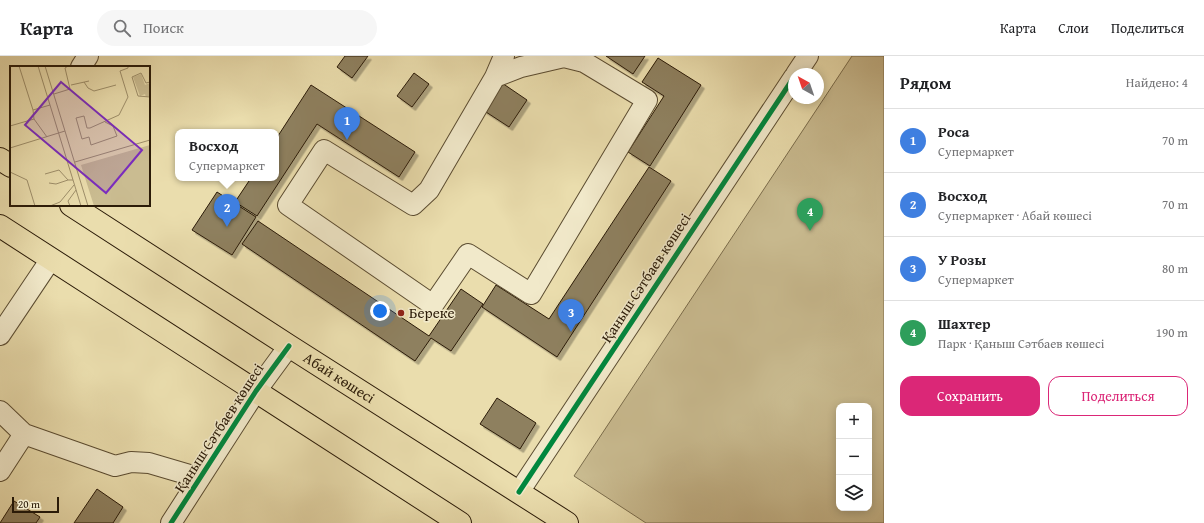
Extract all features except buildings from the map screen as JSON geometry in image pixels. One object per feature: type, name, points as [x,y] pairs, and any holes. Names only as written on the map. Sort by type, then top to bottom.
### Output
[{"type":"main road","points":[[0,159],[10,165]]},
{"type":"main road","name":"Абай көшесі","points":[[73,206],[288,346],[567,523]]},
{"type":"main road","points":[[0,226],[460,523]]},
{"type":"street","points":[[82,66],[88,56]]},
{"type":"street","points":[[495,77],[521,67],[564,57],[584,62],[647,100],[531,294],[468,254],[433,304],[288,205],[324,150],[413,205],[430,190],[495,77],[504,56]]},
{"type":"street","points":[[800,68],[808,56]]},
{"type":"street","name":"Қаныш Сәтбаев көшесі","points":[[519,492],[788,86]]},
{"type":"street","points":[[0,335],[51,259]]},
{"type":"street","name":"Қаныш Сәтбаев көшесі","points":[[171,523],[256,391],[288,346]]},
{"type":"street","points":[[0,411],[24,434],[115,466],[131,462],[149,463],[200,478]]},
{"type":"street","points":[[0,471],[24,434]]},
{"type":"shaded area","points":[[852,56],[884,56],[884,523],[646,523],[574,476],[820,104],[824,104],[824,98]]},
{"type":"cycle path","points":[[519,492],[788,86]]},
{"type":"cycle path","points":[[171,523],[256,391],[289,346]]},
{"type":"place","name":"Роса","points":[[347,140]]},
{"type":"place","name":"Восход","points":[[227,227]]},
{"type":"place","name":"Шахтер","points":[[810,231]]},
{"type":"place","name":"Береке","points":[[401,313]]},
{"type":"place","name":"У Розы","points":[[571,332]]}]
